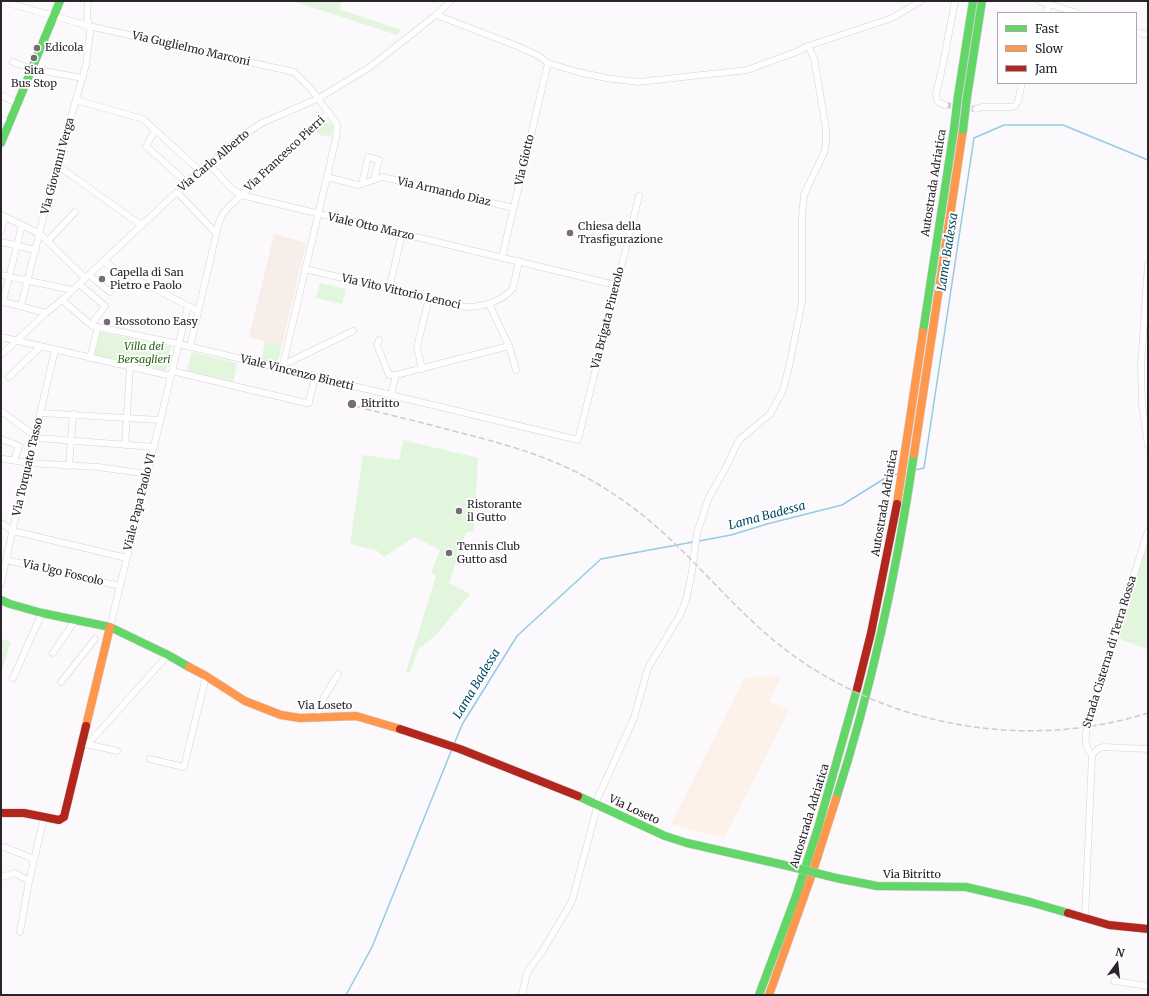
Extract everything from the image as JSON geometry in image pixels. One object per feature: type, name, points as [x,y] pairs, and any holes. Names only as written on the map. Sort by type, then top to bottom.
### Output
[{"type":"main road","points":[[1,143],[60,1]]},
{"type":"main road","name":"Autostrada Adriatica","points":[[759,995],[796,896],[818,828],[854,703],[871,633],[896,512],[973,1]]},
{"type":"main road","name":"Autostrada Adriatica","points":[[769,995],[820,854],[845,773],[879,641],[913,463],[982,1]]},
{"type":"main road","name":"Via Loseto","points":[[1,600],[42,613],[76,619],[114,629],[168,655],[206,676],[245,701],[264,709],[290,717],[318,718],[356,716],[411,732],[460,749],[596,804],[637,824],[675,839]]},
{"type":"main road","points":[[1,813],[24,813],[59,820],[64,817],[85,744],[108,638],[114,629]]},
{"type":"main road","name":"Via Bitritto","points":[[675,839],[859,883],[877,886],[966,886],[1030,902],[1109,925],[1148,929]]},
{"type":"street","name":"Via Guglielmo Marconi","points":[[2,1],[89,26],[294,72],[319,98],[336,123],[336,138],[282,367]]},
{"type":"street","name":"Via Giovanni Verga","points":[[21,306],[57,166],[86,65],[90,33],[87,17],[88,1]]},
{"type":"street","name":"Via Carlo Alberto","points":[[1,355],[200,171],[239,138],[262,123],[319,98],[370,67],[436,16],[451,1]]},
{"type":"street","points":[[436,16],[517,46],[539,56],[548,63],[578,72],[606,78],[638,82],[747,70],[808,46],[892,18],[921,1]]},
{"type":"street","points":[[945,105],[938,102],[936,94],[955,1]]},
{"type":"street","points":[[1039,1],[1074,12]]},
{"type":"street","points":[[1046,12],[1049,5]]},
{"type":"street","points":[[1137,32],[1148,36]]},
{"type":"street","points":[[522,995],[527,973],[542,952],[572,901],[596,811],[596,804],[634,718],[648,668],[683,608],[692,570],[696,533],[709,497],[739,440],[770,414],[783,390],[802,302],[804,195],[824,153],[826,143],[826,129],[814,58],[808,46]]},
{"type":"street","points":[[13,62],[32,69],[83,78]]},
{"type":"street","name":"Via Giotto","points":[[502,257],[548,63]]},
{"type":"street","points":[[976,109],[982,107],[1001,108],[1015,106],[1018,101],[1022,84]]},
{"type":"street","points":[[1,95],[18,104]]},
{"type":"street","points":[[76,100],[143,118],[200,171]]},
{"type":"street","name":"Via Francesco Pierri","points":[[190,347],[216,233],[224,212],[329,112]]},
{"type":"street","points":[[1,119],[10,123]]},
{"type":"street","points":[[155,130],[146,146],[187,183]]},
{"type":"street","points":[[362,184],[368,157],[379,160],[374,180]]},
{"type":"street","points":[[209,164],[231,188],[241,195]]},
{"type":"street","points":[[57,166],[141,225]]},
{"type":"street","name":"Via Armando Diaz","points":[[327,177],[358,185],[383,177],[514,208]]},
{"type":"street","points":[[178,192],[216,233]]},
{"type":"street","name":"Viale Otto Marzo","points":[[241,195],[616,285]]},
{"type":"street","name":"Via Brigata Pinerolo","points":[[578,440],[638,196]]},
{"type":"street","points":[[48,242],[75,212]]},
{"type":"street","points":[[1,231],[3,216],[40,234],[87,276],[110,292]]},
{"type":"street","points":[[22,225],[2,301],[46,313]]},
{"type":"street","points":[[389,289],[402,234]]},
{"type":"street","points":[[1,242],[36,250]]},
{"type":"street","name":"Via Vito Vittorio Lenoci","points":[[305,269],[465,307],[477,307],[489,304],[504,297],[513,288],[519,261]]},
{"type":"street","points":[[103,262],[198,311]]},
{"type":"street","points":[[1148,264],[1141,365],[1142,405],[1148,445]]},
{"type":"street","points":[[1,275],[72,290]]},
{"type":"street","points":[[62,300],[91,325],[105,306],[79,284]]},
{"type":"street","points":[[422,369],[417,347],[429,298]]},
{"type":"street","points":[[489,304],[509,346],[516,370]]},
{"type":"street","name":"Viale Papa Paolo VI","points":[[114,629],[120,586],[188,306]]},
{"type":"street","name":"Viale Vincenzo Binetti","points":[[91,325],[282,367],[316,378],[578,440]]},
{"type":"street","points":[[90,358],[98,327]]},
{"type":"street","points":[[282,367],[353,331]]},
{"type":"street","points":[[1,337],[130,367],[171,374],[306,404],[310,401],[316,378]]},
{"type":"street","points":[[379,340],[377,345],[389,375],[396,375],[422,369],[509,346]]},
{"type":"street","points":[[10,377],[40,347]]},
{"type":"street","name":"Via Torquato Tasso","points":[[1,584],[2,570],[13,531],[55,350]]},
{"type":"street","points":[[125,445],[130,367]]},
{"type":"street","points":[[390,396],[396,375]]},
{"type":"street","points":[[1,411],[38,438],[154,447]]},
{"type":"street","points":[[41,412],[160,420]]},
{"type":"street","points":[[70,466],[73,414]]},
{"type":"street","points":[[1,439],[19,446],[14,460]]},
{"type":"street","points":[[1,458],[70,466],[98,467],[148,474]]},
{"type":"street","points":[[1,523],[13,531],[127,558]]},
{"type":"street","name":"Strada Cisterna di Terra Rossa","points":[[1085,918],[1092,755],[1089,754],[1086,733],[1089,718],[1148,531]]},
{"type":"street","name":"Via Ugo Foscolo","points":[[6,560],[120,586]]},
{"type":"street","points":[[13,678],[42,613]]},
{"type":"street","points":[[53,653],[76,619]]},
{"type":"street","points":[[61,682],[95,639]]},
{"type":"street","points":[[85,744],[168,655]]},
{"type":"street","points":[[318,718],[318,706],[338,674]]},
{"type":"street","points":[[150,759],[184,767],[206,676]]},
{"type":"street","points":[[85,744],[117,751]]},
{"type":"street","points":[[1092,755],[1098,749],[1103,747],[1148,749]]},
{"type":"street","points":[[20,932],[29,881],[44,818]]},
{"type":"street","points":[[1,848],[4,847],[34,859]]},
{"type":"street","points":[[1,877],[15,873],[29,881]]},
{"type":"street","points":[[1114,980],[1148,986]]},
{"type":"shaded area","points":[[274,234],[306,243],[282,345],[249,337]]},
{"type":"shaded area","points":[[756,676],[781,677],[769,701],[789,711],[724,838],[671,824],[744,679]]},
{"type":"green space","points":[[293,1],[342,1],[339,9],[401,30],[397,35]]},
{"type":"green space","points":[[325,123],[329,123],[333,126],[331,137],[320,135],[315,132]]},
{"type":"green space","points":[[320,283],[346,289],[342,304],[316,298]]},
{"type":"green space","name":"Villa dei Bersaglieri","points":[[100,332],[171,347],[166,371],[94,355]]},
{"type":"green space","points":[[265,341],[282,345],[277,364],[261,360]]},
{"type":"green space","points":[[192,352],[237,363],[233,382],[187,371]]},
{"type":"green space","name":"Tennis Club Gutto asd","points":[[403,440],[478,458],[474,531],[466,532],[449,583],[470,594],[436,635],[419,648],[410,672],[406,672],[436,576],[431,573],[440,550],[414,537],[384,557],[376,550],[350,544],[363,455],[399,460]]},
{"type":"green space","points":[[1148,543],[1148,649],[1117,638]]},
{"type":"green space","points":[[1,639],[11,642],[1,673]]},
{"type":"waterway","name":"Lama Badessa","points":[[915,470],[924,468],[974,138],[1004,125],[1063,125],[1148,160]]},
{"type":"waterway","name":"Lama Badessa","points":[[699,541],[731,535],[767,524],[842,505],[887,477],[898,474]]},
{"type":"waterway","name":"Lama Badessa","points":[[454,744],[463,723],[517,636],[601,559],[693,542]]},
{"type":"waterway","name":"Lama Badessa","points":[[346,995],[372,947],[452,749]]},
{"type":"tunnel","points":[[945,105],[976,109]]},
{"type":"railway","points":[[348,404],[528,452],[580,474],[635,509],[653,524],[683,551],[764,632],[805,663],[849,689],[896,708],[946,722],[996,729],[1047,730],[1098,725],[1148,713]]},
{"type":"traffic: fast","points":[[1,143],[60,1]]},
{"type":"traffic: fast","points":[[958,96],[973,1]]},
{"type":"traffic: fast","points":[[967,97],[982,1]]},
{"type":"traffic: fast","points":[[954,129],[958,96]]},
{"type":"traffic: fast","points":[[963,130],[967,97]]},
{"type":"traffic: fast","points":[[923,332],[954,129]]},
{"type":"traffic: fast","points":[[836,799],[861,714],[882,628],[900,541],[914,454]]},
{"type":"traffic: fast","points":[[1,600],[42,613],[110,627],[168,655],[189,667]]},
{"type":"traffic: fast","points":[[759,995],[796,896],[818,828],[857,689]]},
{"type":"traffic: fast","points":[[578,796],[665,836],[687,843],[784,865]]},
{"type":"traffic: fast","points":[[784,865],[836,878]]},
{"type":"traffic: fast","points":[[836,878],[877,886],[966,887],[1030,902],[1068,913]]},
{"type":"traffic: slow","points":[[914,454],[963,130]]},
{"type":"traffic: slow","points":[[897,504],[923,332]]},
{"type":"traffic: slow","points":[[86,726],[110,627]]},
{"type":"traffic: slow","points":[[189,667],[245,701],[281,715],[300,718],[356,716],[400,729]]},
{"type":"traffic: slow","points":[[769,995],[812,874],[836,799]]},
{"type":"traffic: jam","points":[[857,689],[871,633],[897,504]]},
{"type":"traffic: jam","points":[[1,813],[24,813],[59,820],[64,817],[86,726]]},
{"type":"traffic: jam","points":[[400,729],[460,749],[578,796]]},
{"type":"traffic: jam","points":[[1068,913],[1109,925],[1148,929]]},
{"type":"place","name":"Edicola","points":[[37,48]]},
{"type":"place","name":"Sita Bus Stop","points":[[34,58]]},
{"type":"place","name":"Chiesa della Trasfigurazione","points":[[570,233]]},
{"type":"place","name":"Capella di San Pietro e Paolo","points":[[102,279]]},
{"type":"place","name":"Rossotono Easy","points":[[107,322]]},
{"type":"place","name":"Bitritto","points":[[352,404]]},
{"type":"place","name":"Ristorante il Gutto","points":[[459,511]]},
{"type":"place","name":"Tennis Club Gutto asd","points":[[449,553]]}]
